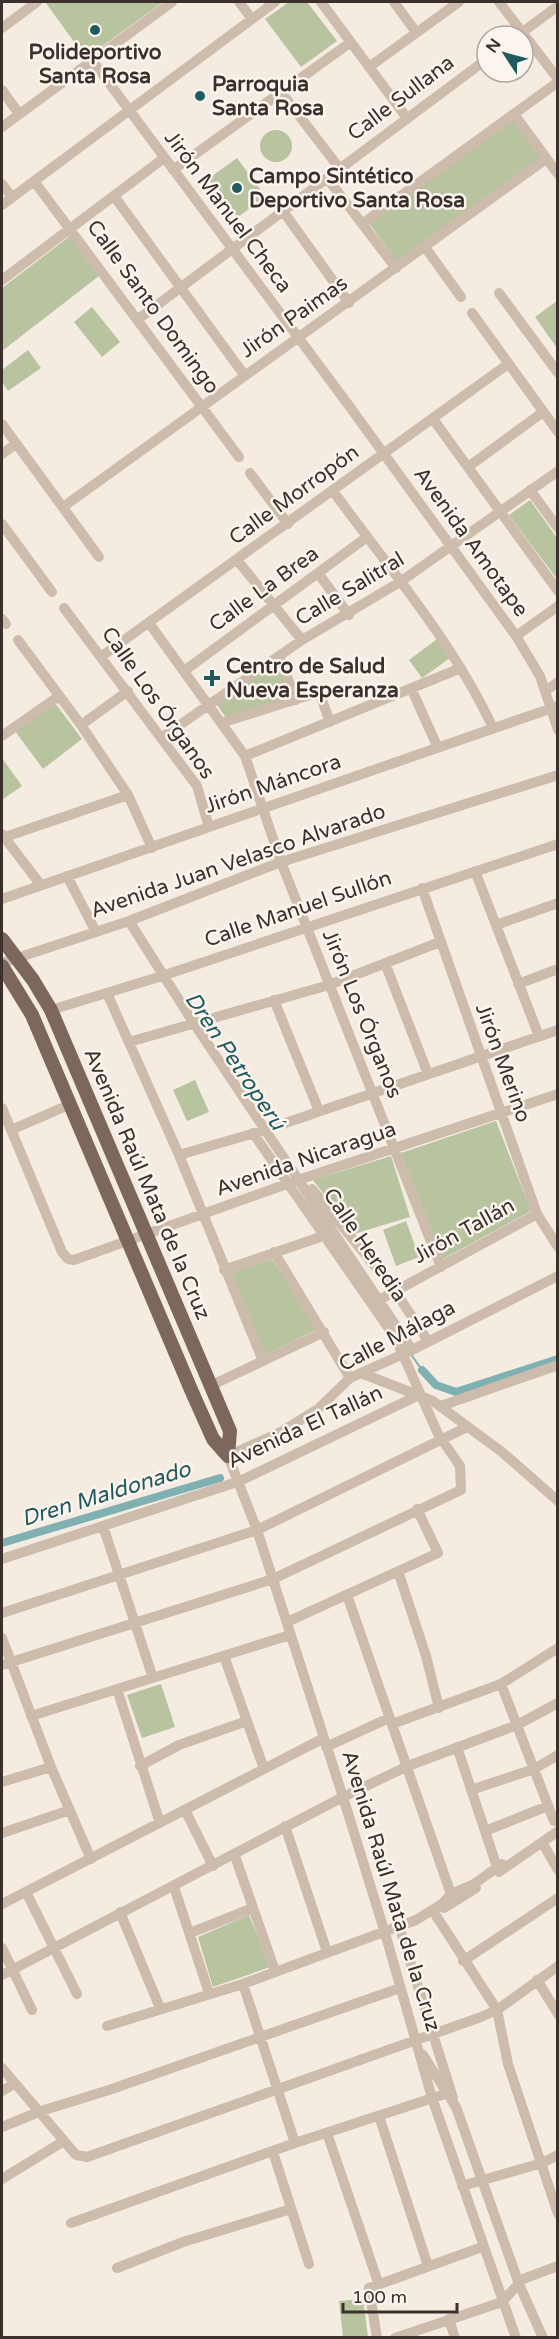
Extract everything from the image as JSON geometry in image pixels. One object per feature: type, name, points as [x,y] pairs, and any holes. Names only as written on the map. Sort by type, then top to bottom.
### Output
[{"type":"main road","name":"Avenida Raúl Mata de la Cruz","points":[[2,939],[33,980],[51,1010],[230,1431],[228,1456]]},
{"type":"main road","name":"Avenida Raúl Mata de la Cruz","points":[[2,964],[32,1015],[213,1439],[228,1456]]},
{"type":"street","points":[[2,28],[37,2]]},
{"type":"street","points":[[2,127],[172,2]]},
{"type":"street","points":[[239,2],[252,19]]},
{"type":"street","points":[[2,205],[275,2]]},
{"type":"street","points":[[321,2],[407,118]]},
{"type":"street","points":[[394,2],[416,33]]},
{"type":"street","points":[[369,67],[459,2]]},
{"type":"street","points":[[499,2],[513,24]]},
{"type":"street","points":[[534,24],[558,6]]},
{"type":"street","points":[[173,171],[351,42]]},
{"type":"street","points":[[362,224],[558,80],[535,52]]},
{"type":"street","name":"Jirón Manuel Checa","points":[[92,60],[334,387]]},
{"type":"street","name":"Calle Sullana","points":[[137,320],[475,68]]},
{"type":"street","points":[[2,90],[19,114]]},
{"type":"street","points":[[281,92],[340,169]]},
{"type":"street","points":[[514,114],[558,174]]},
{"type":"street","points":[[2,280],[164,158]]},
{"type":"street","name":"Jirón Paimas","points":[[63,507],[546,159]]},
{"type":"street","points":[[327,178],[396,268]]},
{"type":"street","name":"Calle Santo Domingo","points":[[34,181],[239,457]]},
{"type":"street","points":[[2,184],[12,197]]},
{"type":"street","points":[[114,196],[245,376]]},
{"type":"street","points":[[283,211],[349,303]]},
{"type":"street","points":[[425,247],[460,297]]},
{"type":"street","points":[[499,293],[558,373]]},
{"type":"street","points":[[472,313],[558,432]]},
{"type":"street","name":"Calle Morropón","points":[[102,656],[288,524],[508,363]]},
{"type":"street","name":"Avenida Amotape","points":[[334,387],[516,636],[540,676],[554,707],[558,729]]},
{"type":"street","points":[[468,467],[543,412]]},
{"type":"street","points":[[433,419],[558,591]]},
{"type":"street","points":[[2,424],[99,557]]},
{"type":"street","points":[[2,454],[16,444]]},
{"type":"street","name":"Calle Salitral","points":[[162,738],[302,640],[349,615],[400,582],[558,471]]},
{"type":"street","points":[[250,473],[288,524]]},
{"type":"street","points":[[530,490],[558,528]]},
{"type":"street","points":[[333,491],[474,687],[493,728]]},
{"type":"street","points":[[2,524],[51,592]]},
{"type":"street","name":"Calle La Brea","points":[[184,671],[367,537]]},
{"type":"street","points":[[237,560],[302,640]]},
{"type":"street","points":[[318,573],[349,615]]},
{"type":"street","points":[[516,636],[558,606]]},
{"type":"street","name":"Calle Los Órganos","points":[[64,608],[197,786],[209,828]]},
{"type":"street","name":"Jirón Los Órganos","points":[[148,623],[245,756],[281,862],[441,1267]]},
{"type":"street","points":[[18,640],[81,724],[128,795],[152,848]]},
{"type":"street","points":[[279,656],[296,700]]},
{"type":"street","points":[[245,756],[461,668]]},
{"type":"street","points":[[545,691],[558,682]]},
{"type":"street","points":[[411,688],[438,748]]},
{"type":"street","points":[[81,724],[128,691]]},
{"type":"street","points":[[220,723],[319,692],[330,722]]},
{"type":"street","points":[[2,736],[59,696]]},
{"type":"street","name":"Jirón Máncora","points":[[2,899],[554,707]]},
{"type":"street","name":"Avenida Juan Velasco Alvarado","points":[[2,964],[129,921],[281,862],[558,775]]},
{"type":"street","points":[[40,884],[3,835],[128,795]]},
{"type":"street","name":"Calle Manuel Sullón","points":[[51,1010],[162,976],[306,926],[558,844]]},
{"type":"street","points":[[475,871],[539,1036]]},
{"type":"street","points":[[67,876],[96,932]]},
{"type":"street","name":"Jirón Merino","points":[[422,888],[537,1214],[558,1247]]},
{"type":"street","points":[[496,925],[558,903]]},
{"type":"street","name":"Calle Heredia","points":[[129,921],[162,976],[265,1130],[328,1235],[379,1300],[407,1352]]},
{"type":"street","points":[[129,1042],[329,985],[440,942]]},
{"type":"street","points":[[385,963],[428,1074]]},
{"type":"street","points":[[518,984],[558,969]]},
{"type":"street","points":[[107,993],[179,1155],[262,1361]]},
{"type":"street","points":[[274,1000],[319,1111]]},
{"type":"street","points":[[179,1155],[265,1130],[558,1030]]},
{"type":"street","name":"Avenida Nicaragua","points":[[11,1130],[62,1252],[68,1259],[81,1259],[297,1181],[558,1095]]},
{"type":"street","points":[[2,1108],[11,1130],[70,1104]]},
{"type":"street","points":[[253,1133],[395,1291],[428,1341]]},
{"type":"street","name":"Jirón Tallán","points":[[379,1300],[537,1214]]},
{"type":"street","points":[[6,1663],[273,1579],[461,1490],[460,1466],[442,1440],[419,1395],[407,1352],[396,1339],[328,1235],[224,1270]]},
{"type":"street","points":[[274,1252],[350,1378]]},
{"type":"street","name":"Calle Málaga","points":[[228,1456],[281,1432],[309,1415],[350,1378],[558,1276]]},
{"type":"street","points":[[210,1386],[324,1332]]},
{"type":"street","points":[[441,1406],[558,1365]]},
{"type":"street","points":[[361,1373],[441,1406],[502,1452],[558,1502]]},
{"type":"street","name":"Avenida El Tallán","points":[[2,1559],[240,1481],[419,1395]]},
{"type":"street","points":[[2,1613],[118,1573],[257,1530],[467,1427]]},
{"type":"street","name":"Avenida Raúl Mata de la Cruz","points":[[228,1456],[240,1481],[257,1530],[343,1797],[432,2098],[515,2337]]},
{"type":"street","points":[[287,1622],[438,1552],[417,1509]]},
{"type":"street","points":[[103,1526],[153,1678]]},
{"type":"street","points":[[398,1571],[426,1656],[439,1708]]},
{"type":"street","points":[[347,1595],[451,1894]]},
{"type":"street","points":[[31,1716],[290,1635]]},
{"type":"street","points":[[2,1638],[6,1663],[92,1859]]},
{"type":"street","points":[[2,1904],[264,1769],[325,1743],[390,1721],[439,1708],[501,1684],[558,1648]]},
{"type":"street","points":[[224,1656],[264,1769]]},
{"type":"street","points":[[107,2026],[243,1984],[435,1914],[542,1842],[556,1826],[501,1684]]},
{"type":"street","points":[[117,1689],[160,1823]]},
{"type":"street","points":[[2,1975],[120,1912],[235,1856],[285,1826],[343,1797],[408,1766],[517,1725],[558,1703]]},
{"type":"street","points":[[140,1766],[179,1745],[247,1721]]},
{"type":"street","points":[[416,1920],[442,1904],[451,1894],[474,1884],[500,1866],[485,1831],[457,1747]]},
{"type":"street","points":[[471,1790],[534,1769],[558,1755]]},
{"type":"street","points":[[2,1782],[51,1767]]},
{"type":"street","points":[[485,1831],[548,1806]]},
{"type":"street","points":[[2,1833],[70,1810]]},
{"type":"street","points":[[185,1810],[213,1866]]},
{"type":"street","points":[[285,1826],[327,1952]]},
{"type":"street","points":[[542,1842],[558,1870]]},
{"type":"street","points":[[235,1856],[275,1971]]},
{"type":"street","points":[[174,1887],[209,1993]]},
{"type":"street","points":[[26,1892],[77,1994]]},
{"type":"street","points":[[463,1960],[558,1898]]},
{"type":"street","points":[[190,1933],[253,1908]]},
{"type":"street","points":[[120,1912],[160,2008]]},
{"type":"street","points":[[435,1914],[497,2010],[508,2064],[558,2214]]},
{"type":"street","points":[[399,1926],[481,2181],[519,2284],[543,2337]]},
{"type":"street","points":[[2,1948],[32,2010]]},
{"type":"street","points":[[2,2068],[14,2084],[41,2110],[76,2155],[87,2157],[497,2010],[558,1966]]},
{"type":"street","points":[[537,1980],[558,2014]]},
{"type":"street","points":[[243,1984],[295,2143]]},
{"type":"street","points":[[2,2127],[41,2110],[109,2090],[260,2035],[400,1988]]},
{"type":"street","points":[[414,2039],[456,2107]]},
{"type":"street","points":[[2,2091],[14,2084]]},
{"type":"street","points":[[71,2223],[295,2143],[446,2094]]},
{"type":"street","points":[[379,2116],[428,2266]]},
{"type":"street","points":[[327,2133],[379,2284]]},
{"type":"street","points":[[2,2179],[64,2140]]},
{"type":"street","points":[[273,2152],[309,2264]]},
{"type":"street","points":[[462,2186],[542,2163],[558,2155]]},
{"type":"street","points":[[117,2268],[183,2242],[291,2209]]},
{"type":"street","points":[[377,2337],[369,2288],[482,2247]]},
{"type":"street","points":[[395,2337],[502,2302],[523,2279],[558,2266]]},
{"type":"street","points":[[449,2319],[455,2337]]},
{"type":"green space","name":"Polideportivo Santa Rosa","points":[[45,2],[163,2],[86,58]]},
{"type":"green space","points":[[289,2],[307,2],[337,41],[301,67],[265,19]]},
{"type":"green space","points":[[514,119],[542,158],[397,262],[369,223]]},
{"type":"green space","points":[[276,130],[287,135],[292,146],[287,157],[276,162],[265,157],[260,146],[265,135]]},
{"type":"green space","name":"Campo Sintético Deportivo Santa Rosa","points":[[237,158],[265,196],[237,218],[208,179]]},
{"type":"green space","points":[[70,236],[99,276],[2,351],[2,288]]},
{"type":"green space","points":[[557,301],[557,348],[535,317]]},
{"type":"green space","points":[[92,307],[120,342],[102,357],[74,322]]},
{"type":"green space","points":[[28,350],[41,368],[8,391],[2,382],[2,370]]},
{"type":"green space","points":[[530,500],[557,538],[557,579],[509,515]]},
{"type":"green space","points":[[437,639],[450,658],[422,678],[409,660]]},
{"type":"green space","points":[[277,663],[293,698],[227,719],[215,702]]},
{"type":"green space","points":[[55,703],[82,739],[43,769],[15,731]]},
{"type":"green space","points":[[2,758],[22,786],[2,800]]},
{"type":"green space","points":[[195,1080],[209,1112],[187,1121],[173,1090]]},
{"type":"green space","points":[[496,1121],[531,1211],[443,1259],[401,1153]]},
{"type":"green space","points":[[391,1156],[410,1217],[354,1234],[313,1180]]},
{"type":"green space","points":[[406,1221],[419,1257],[396,1266],[383,1230]]},
{"type":"green space","points":[[272,1259],[318,1329],[264,1355],[229,1273]]},
{"type":"green space","points":[[161,1684],[175,1727],[142,1738],[127,1695]]},
{"type":"green space","points":[[249,1915],[270,1967],[213,1987],[198,1937]]},
{"type":"green space","points":[[363,2299],[368,2337],[343,2337],[339,2301]]},
{"type":"waterway","name":"Dren Petroperú","points":[[410,1353],[422,1370]]},
{"type":"waterway","points":[[422,1370],[436,1385],[456,1392],[558,1359]]},
{"type":"waterway","name":"Dren Maldonado","points":[[2,1543],[220,1478]]},
{"type":"place","name":"Polideportivo Santa Rosa","points":[[95,30]]},
{"type":"place","name":"Parroquia Santa Rosa","points":[[200,96]]},
{"type":"place","name":"Campo Sintético Deportivo Santa Rosa","points":[[237,188]]},
{"type":"place","name":"Centro de Salud Nueva Esperanza","points":[[212,678]]}]
